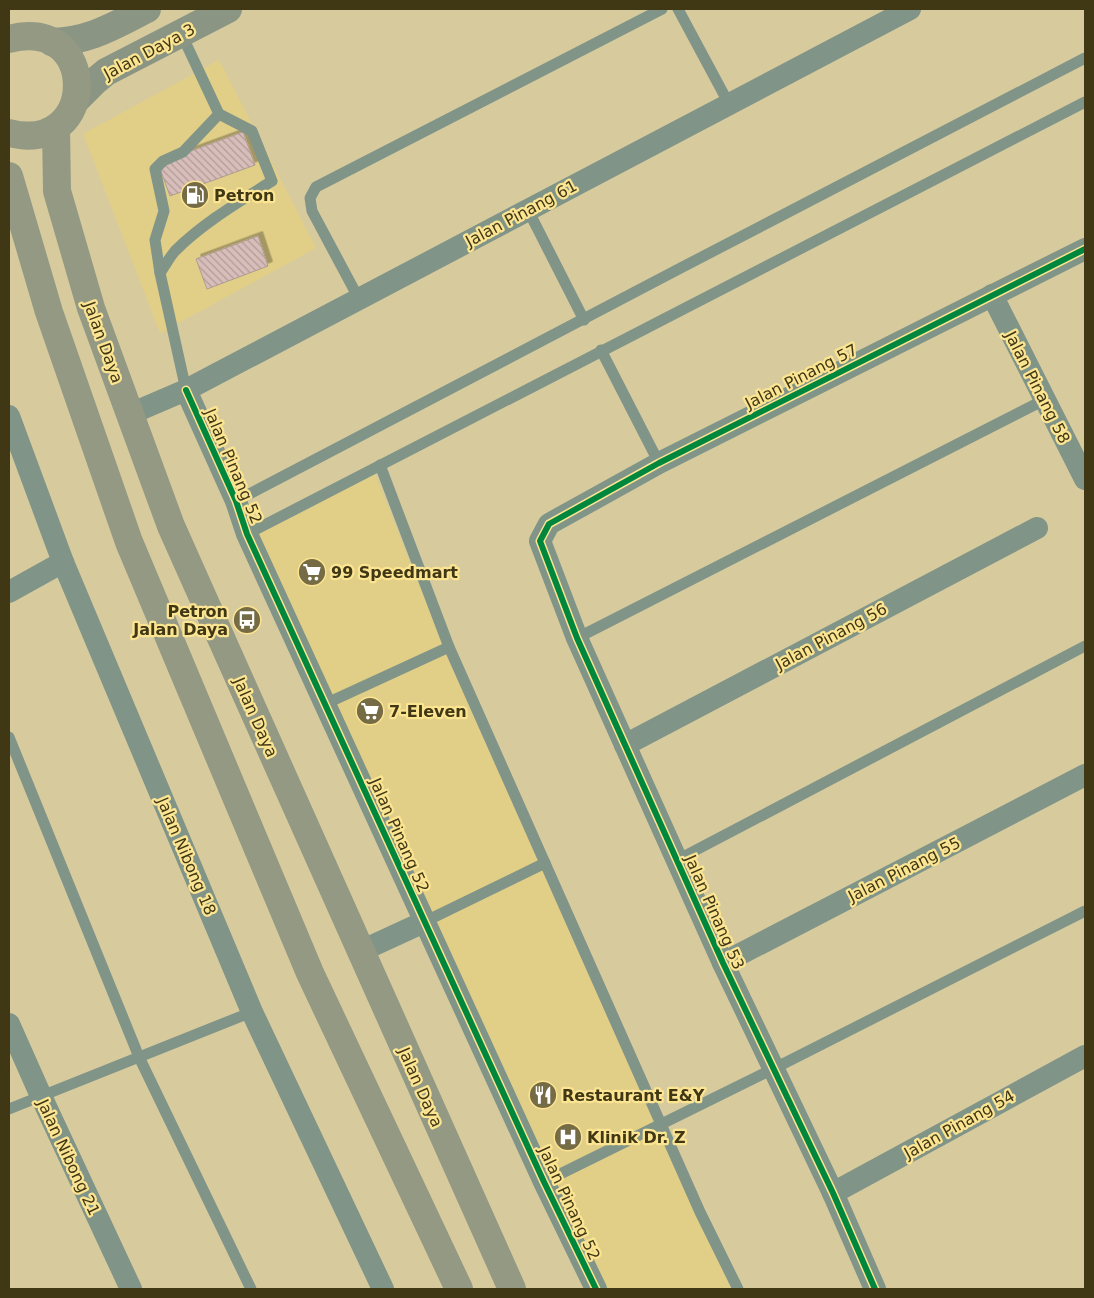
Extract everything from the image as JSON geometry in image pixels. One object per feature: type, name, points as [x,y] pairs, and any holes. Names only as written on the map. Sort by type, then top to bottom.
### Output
[{"type":"main road","points":[[9,133],[22,137],[40,135],[56,128],[68,116],[76,100],[78,83],[74,67],[65,52],[52,42],[38,36],[13,33]]},
{"type":"main road","name":"Jalan Daya","points":[[56,128],[57,191],[91,308],[171,526],[512,1289]]},
{"type":"main road","points":[[9,176],[49,312],[129,542],[310,973],[459,1289]]},
{"type":"street","points":[[52,42],[88,37],[147,9]]},
{"type":"street","name":"Jalan Daya 3","points":[[76,100],[106,72],[228,9]]},
{"type":"street","name":"Jalan Pinang 61","points":[[130,414],[186,390],[910,9]]},
{"type":"street","name":"Jalan Pinang 57","points":[[540,541],[549,524],[659,463],[1085,249]]},
{"type":"street","name":"Jalan Pinang 58","points":[[992,295],[1085,479]]},
{"type":"street","name":"Jalan Pinang 52","points":[[186,390],[236,501],[248,534],[424,922],[544,1182],[596,1289]]},
{"type":"street","name":"Jalan Nibong 18","points":[[9,416],[63,562],[252,1012],[383,1289]]},
{"type":"street","name":"Jalan Pinang 56","points":[[625,744],[1038,528]]},
{"type":"street","name":"Jalan Pinang 53","points":[[540,541],[577,638],[723,963],[833,1193],[875,1289]]},
{"type":"street","points":[[9,592],[63,562]]},
{"type":"street","name":"Jalan Pinang 55","points":[[723,963],[1085,775]]},
{"type":"street","points":[[361,951],[424,922]]},
{"type":"street","name":"Jalan Nibong 21","points":[[9,1024],[40,1096],[131,1289]]},
{"type":"street","name":"Jalan Pinang 54","points":[[833,1193],[1085,1056]]},
{"type":"lane","points":[[359,299],[312,211],[310,198],[316,187],[662,9]]},
{"type":"lane","points":[[678,9],[729,104]]},
{"type":"lane","points":[[160,274],[175,252],[198,232],[223,212],[272,181],[252,131],[219,114],[181,33]]},
{"type":"lane","points":[[236,501],[1085,58]]},
{"type":"lane","points":[[248,534],[601,350],[1085,102]]},
{"type":"lane","points":[[186,390],[160,274],[155,240],[164,211],[155,169],[163,161],[184,152],[219,114]]},
{"type":"lane","points":[[528,210],[584,320]]},
{"type":"lane","points":[[601,350],[659,463]]},
{"type":"lane","points":[[577,638],[1044,400]]},
{"type":"lane","points":[[380,465],[450,647],[700,1212],[738,1289]]},
{"type":"lane","points":[[677,860],[1085,646]]},
{"type":"lane","points":[[325,704],[450,647]]},
{"type":"lane","points":[[9,737],[139,1057],[251,1289]]},
{"type":"lane","points":[[424,922],[545,863]]},
{"type":"lane","points":[[544,1182],[773,1069],[1085,911]]},
{"type":"lane","points":[[9,1109],[252,1012]]},
{"type":"shaded area","points":[[219,60],[316,248],[160,333],[83,134]]},
{"type":"shaded area","points":[[375,474],[447,655],[731,1289],[606,1289],[257,535]]},
{"type":"building","points":[[243,132],[255,165],[170,196],[158,163]]},
{"type":"building","points":[[258,236],[268,266],[207,289],[196,259]]},
{"type":"cycle path","points":[[875,1289],[833,1193],[723,963],[577,638],[540,541],[549,524],[659,463],[1085,249]]},
{"type":"cycle path","points":[[186,390],[236,501],[247,534],[544,1182],[596,1289]]},
{"type":"place","name":"Petron","points":[[195,195]]},
{"type":"place","name":"99 Speedmart","points":[[312,572]]},
{"type":"place","name":"Petron Jalan Daya","points":[[247,620]]},
{"type":"place","name":"7-Eleven","points":[[370,711]]},
{"type":"place","name":"Restaurant E&Y","points":[[543,1095]]},
{"type":"place","name":"Klinik Dr. Z","points":[[568,1137]]}]
